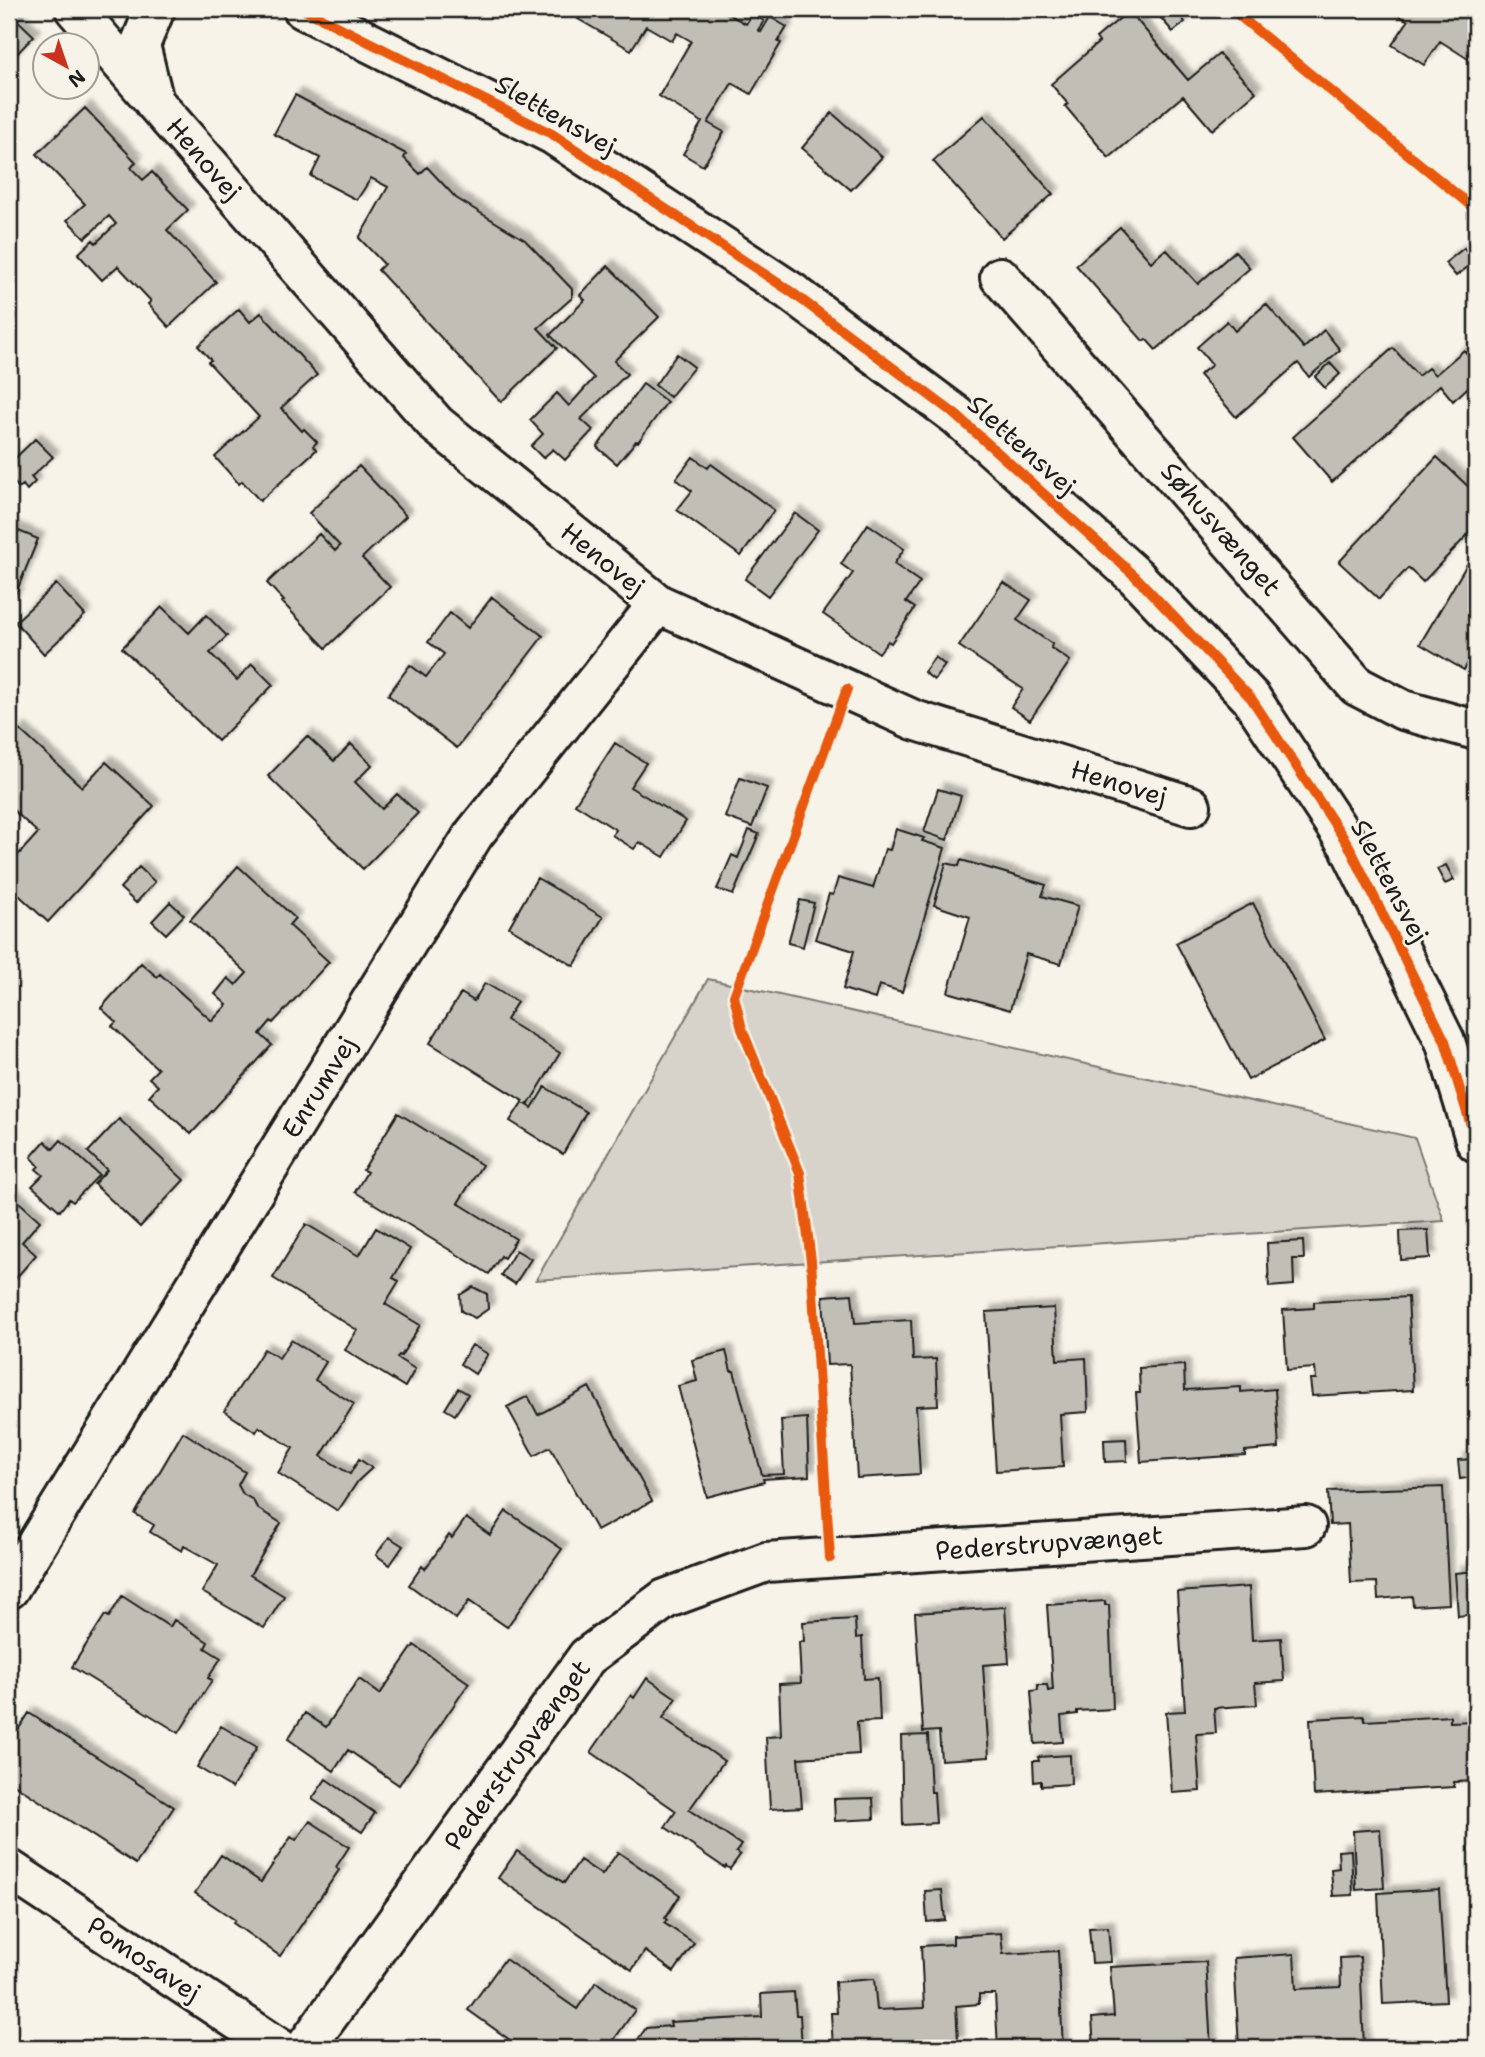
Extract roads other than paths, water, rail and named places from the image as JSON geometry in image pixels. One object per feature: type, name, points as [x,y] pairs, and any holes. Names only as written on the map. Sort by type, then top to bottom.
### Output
[{"type":"street","name":"Henovej","points":[[75,9],[436,424],[658,604],[914,720],[1191,806]]},
{"type":"street","name":"Henovej","points":[[155,9],[140,45],[155,102]]},
{"type":"street","name":"Slettensvej","points":[[303,9],[552,134],[790,290],[956,415],[1135,576],[1251,698],[1349,846],[1445,1041],[1476,1142]]},
{"type":"street","name":"Søhusvænget","points":[[1000,277],[1357,686],[1403,710],[1476,730]]},
{"type":"street","name":"Enrumvej","points":[[9,1590],[474,834],[658,604]]},
{"type":"street","name":"Pederstrupvænget","points":[[305,2048],[587,1657],[665,1599],[766,1562],[1306,1525]]},
{"type":"street","name":"Pomosavej","points":[[9,1869],[279,2048]]}]
